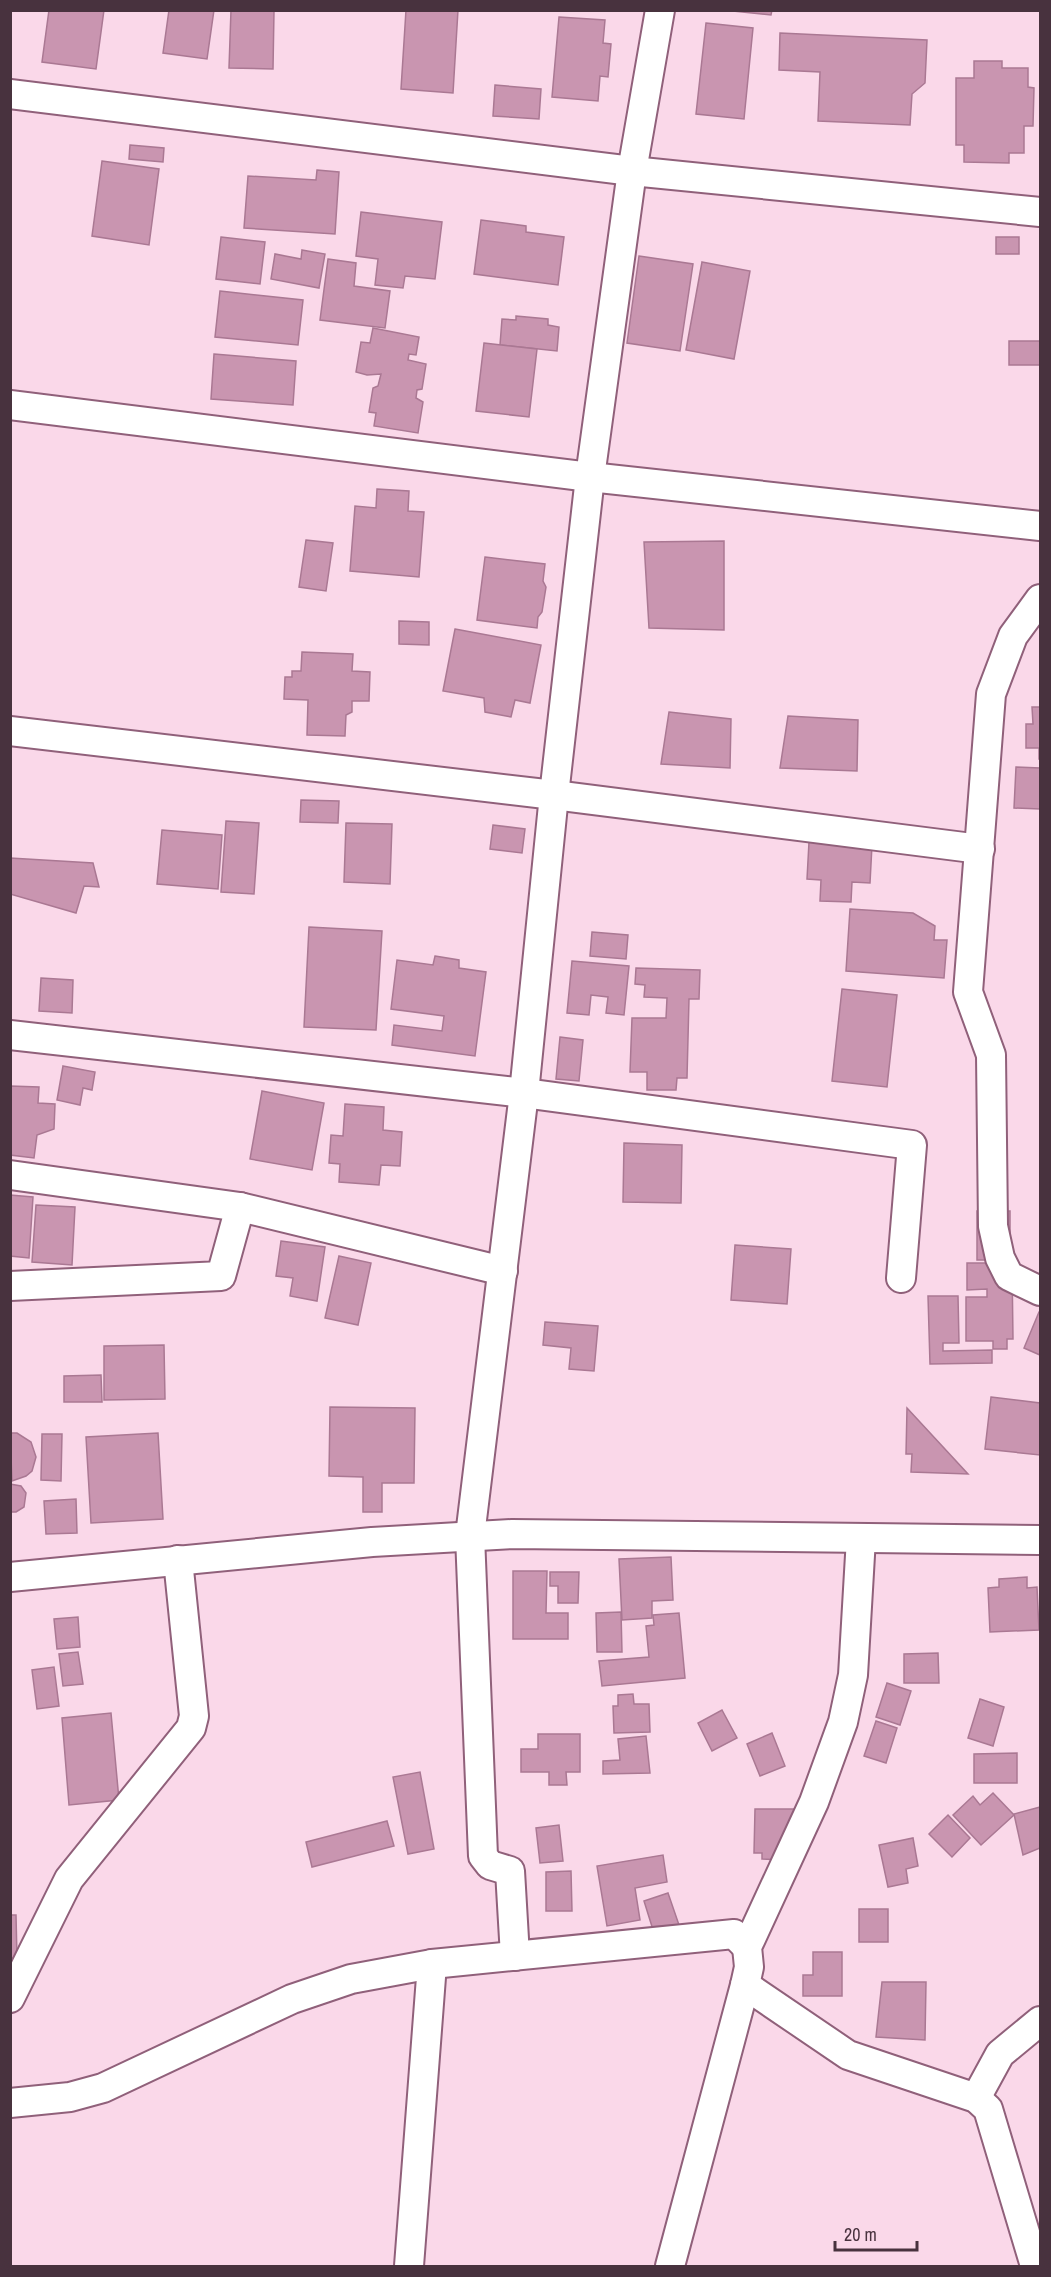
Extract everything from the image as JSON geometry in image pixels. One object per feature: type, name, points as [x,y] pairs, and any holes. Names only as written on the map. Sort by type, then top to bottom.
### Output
[{"type":"street","points":[[515,1956],[510,1871],[490,1865],[483,1856],[470,1536],[524,1093],[554,795],[590,477],[632,171],[660,10]]},
{"type":"street","points":[[10,94],[632,171],[1041,212]]},
{"type":"street","points":[[10,405],[590,477],[1041,526]]},
{"type":"street","points":[[1041,599],[1013,636],[991,694],[968,992],[991,1055],[993,1226],[1000,1258],[1010,1276],[1041,1291]]},
{"type":"street","points":[[10,731],[554,795],[980,849]]},
{"type":"street","points":[[10,1035],[524,1093],[912,1145],[901,1278]]},
{"type":"street","points":[[10,1175],[240,1207],[503,1271]]},
{"type":"street","points":[[10,1286],[221,1276],[240,1207]]},
{"type":"street","points":[[10,1576],[372,1542],[512,1534],[1041,1540]]},
{"type":"street","points":[[670,2266],[745,1985],[749,1967],[747,1947],[814,1802],[843,1722],[853,1675],[861,1538]]},
{"type":"street","points":[[10,1998],[69,1879],[191,1728],[194,1716],[178,1560]]},
{"type":"street","points":[[10,2103],[70,2097],[103,2088],[292,1999],[351,1979],[432,1964],[734,1934],[747,1947]]},
{"type":"street","points":[[409,2266],[432,1964]]},
{"type":"street","points":[[745,1985],[848,2055],[976,2098],[988,2109],[1035,2266]]},
{"type":"street","points":[[976,2098],[1000,2054],[1041,2021]]},
{"type":"building","points":[[49,10],[104,10],[96,69],[42,62]]},
{"type":"building","points":[[169,10],[214,10],[207,59],[163,53]]},
{"type":"building","points":[[231,10],[274,11],[273,69],[229,68]]},
{"type":"building","points":[[406,10],[458,10],[453,93],[401,89]]},
{"type":"building","points":[[723,10],[772,10],[771,15]]},
{"type":"building","points":[[559,17],[605,20],[603,43],[611,44],[608,77],[600,76],[598,101],[552,97]]},
{"type":"building","points":[[706,23],[753,28],[744,119],[696,114]]},
{"type":"building","points":[[780,33],[927,40],[925,83],[912,94],[910,125],[818,121],[820,72],[779,70]]},
{"type":"building","points":[[974,61],[1002,61],[1002,68],[1028,68],[1028,87],[1034,88],[1033,126],[1024,126],[1024,153],[1009,153],[1009,163],[964,162],[964,145],[956,145],[956,78],[974,78]]},
{"type":"building","points":[[495,85],[541,89],[539,119],[493,116]]},
{"type":"building","points":[[130,145],[164,148],[163,162],[129,159]]},
{"type":"building","points":[[102,161],[159,169],[149,245],[92,236]]},
{"type":"building","points":[[317,170],[339,172],[335,234],[244,228],[248,176],[316,180]]},
{"type":"building","points":[[361,212],[442,222],[435,279],[405,276],[403,288],[375,285],[378,259],[356,256]]},
{"type":"building","points":[[481,220],[526,226],[526,232],[564,237],[558,285],[474,274]]},
{"type":"building","points":[[221,237],[265,242],[260,284],[216,279]]},
{"type":"building","points":[[996,237],[1019,237],[1019,254],[996,254]]},
{"type":"building","points":[[302,250],[325,254],[319,288],[271,279],[275,254],[301,259]]},
{"type":"building","points":[[639,256],[693,264],[680,351],[627,343]]},
{"type":"building","points":[[328,259],[356,263],[354,286],[390,291],[385,328],[320,320]]},
{"type":"building","points":[[702,262],[750,271],[734,359],[686,350]]},
{"type":"building","points":[[220,291],[303,300],[298,345],[215,337]]},
{"type":"building","points":[[516,316],[548,319],[548,325],[559,327],[557,351],[500,345],[502,319],[516,320]]},
{"type":"building","points":[[373,328],[419,337],[416,355],[409,354],[408,360],[426,364],[422,389],[417,390],[416,398],[423,402],[418,433],[374,426],[376,413],[369,412],[373,388],[378,386],[381,374],[367,375],[356,372],[361,342],[370,343]]},
{"type":"building","points":[[1009,341],[1040,341],[1040,365],[1009,365]]},
{"type":"building","points":[[484,343],[537,349],[529,417],[476,411]]},
{"type":"building","points":[[214,354],[296,361],[293,405],[211,399]]},
{"type":"building","points":[[377,489],[409,491],[408,511],[424,512],[419,577],[350,571],[355,506],[376,508]]},
{"type":"building","points":[[306,540],[333,543],[326,591],[299,587]]},
{"type":"building","points":[[724,541],[724,630],[649,628],[644,542]]},
{"type":"building","points":[[485,557],[545,564],[543,581],[546,587],[537,628],[477,620]]},
{"type":"building","points":[[399,621],[429,622],[429,645],[399,644]]},
{"type":"building","points":[[455,629],[541,645],[530,703],[515,700],[511,717],[485,712],[484,698],[443,691]]},
{"type":"building","points":[[302,652],[353,654],[352,671],[370,672],[369,701],[352,701],[352,712],[346,715],[345,736],[307,735],[308,700],[284,699],[285,677],[292,677],[292,671],[301,671]]},
{"type":"building","points":[[1032,707],[1040,707],[1040,759],[1039,748],[1026,748],[1026,724],[1033,724]]},
{"type":"building","points":[[669,712],[731,719],[730,768],[661,764]]},
{"type":"building","points":[[788,716],[858,720],[857,771],[780,768]]},
{"type":"building","points":[[1016,767],[1040,768],[1040,809],[1014,808]]},
{"type":"building","points":[[301,800],[339,801],[338,823],[300,822]]},
{"type":"building","points":[[226,821],[259,823],[254,894],[221,892]]},
{"type":"building","points":[[346,823],[392,824],[390,884],[344,882]]},
{"type":"building","points":[[493,825],[525,829],[522,853],[490,849]]},
{"type":"building","points":[[162,830],[222,835],[218,889],[157,884]]},
{"type":"building","points":[[809,842],[872,845],[870,883],[852,882],[851,902],[820,901],[821,880],[807,879]]},
{"type":"building","points":[[10,858],[93,863],[99,887],[84,886],[76,913],[10,894]]},
{"type":"building","points":[[850,909],[913,913],[935,926],[934,940],[947,940],[944,978],[846,971]]},
{"type":"building","points":[[309,927],[382,931],[376,1030],[304,1027]]},
{"type":"building","points":[[592,932],[628,935],[626,959],[590,956]]},
{"type":"building","points":[[435,956],[459,960],[459,968],[486,972],[475,1056],[392,1045],[394,1025],[442,1031],[444,1016],[391,1009],[397,960],[433,965]]},
{"type":"building","points":[[572,961],[629,966],[624,1015],[606,1013],[608,997],[591,995],[589,1015],[567,1013]]},
{"type":"building","points":[[636,968],[700,970],[699,999],[689,999],[687,1078],[677,1078],[676,1090],[647,1090],[647,1072],[630,1072],[632,1018],[666,1018],[667,998],[644,997],[645,985],[635,984]]},
{"type":"building","points":[[41,978],[73,980],[72,1013],[39,1011]]},
{"type":"building","points":[[842,989],[897,995],[887,1087],[832,1081]]},
{"type":"building","points":[[560,1037],[583,1040],[579,1081],[556,1079]]},
{"type":"building","points":[[63,1066],[95,1072],[92,1090],[83,1088],[80,1105],[57,1100]]},
{"type":"building","points":[[10,1086],[39,1087],[38,1103],[55,1104],[54,1129],[37,1135],[34,1158],[10,1155]]},
{"type":"building","points":[[262,1091],[324,1103],[312,1170],[250,1159]]},
{"type":"building","points":[[345,1104],[384,1107],[383,1130],[402,1132],[400,1166],[381,1165],[379,1185],[339,1182],[340,1164],[329,1163],[331,1135],[343,1136]]},
{"type":"building","points":[[624,1143],[682,1145],[681,1203],[623,1202]]},
{"type":"building","points":[[10,1195],[33,1197],[29,1258],[10,1256]]},
{"type":"building","points":[[36,1205],[75,1207],[72,1265],[32,1262]]},
{"type":"building","points":[[977,1211],[1010,1211],[1010,1260],[977,1260]]},
{"type":"building","points":[[281,1241],[325,1247],[317,1301],[290,1296],[293,1278],[276,1276]]},
{"type":"building","points":[[735,1245],[791,1249],[787,1304],[731,1300]]},
{"type":"building","points":[[339,1256],[371,1263],[358,1325],[325,1318]]},
{"type":"building","points":[[967,1263],[1012,1263],[1013,1339],[1007,1339],[1007,1349],[993,1349],[993,1341],[966,1341],[966,1297],[987,1297],[987,1289],[967,1290]]},
{"type":"building","points":[[928,1296],[958,1296],[959,1343],[943,1343],[943,1351],[992,1350],[992,1363],[930,1364]]},
{"type":"building","points":[[1040,1312],[1040,1355],[1024,1348]]},
{"type":"building","points":[[545,1322],[598,1326],[594,1371],[569,1369],[571,1348],[543,1345]]},
{"type":"building","points":[[164,1345],[165,1399],[104,1400],[104,1346]]},
{"type":"building","points":[[101,1375],[102,1402],[64,1402],[64,1376]]},
{"type":"building","points":[[991,1397],[1040,1403],[1040,1455],[985,1449]]},
{"type":"building","points":[[330,1407],[415,1408],[414,1483],[382,1483],[382,1512],[363,1512],[363,1477],[329,1476]]},
{"type":"building","points":[[907,1408],[968,1474],[911,1472],[912,1454],[906,1454]]},
{"type":"building","points":[[10,1433],[17,1433],[31,1442],[36,1457],[32,1471],[12,1481]]},
{"type":"building","points":[[158,1433],[163,1519],[91,1523],[86,1437]]},
{"type":"building","points":[[42,1434],[62,1434],[61,1481],[41,1480]]},
{"type":"building","points":[[10,1484],[21,1486],[26,1493],[24,1507],[16,1512],[10,1512]]},
{"type":"building","points":[[76,1499],[77,1533],[46,1534],[44,1501]]},
{"type":"building","points":[[671,1557],[673,1600],[652,1601],[652,1618],[622,1620],[619,1559]]},
{"type":"building","points":[[513,1571],[547,1571],[546,1613],[568,1613],[568,1639],[513,1639]]},
{"type":"building","points":[[550,1572],[579,1572],[578,1603],[558,1603],[558,1586],[550,1586]]},
{"type":"building","points":[[1027,1577],[1027,1588],[1037,1587],[1039,1630],[990,1632],[988,1588],[999,1587],[999,1579]]},
{"type":"building","points":[[621,1612],[622,1652],[597,1652],[596,1613]]},
{"type":"building","points":[[679,1613],[685,1678],[602,1686],[599,1661],[649,1657],[646,1626],[654,1625],[653,1615]]},
{"type":"building","points":[[78,1617],[80,1647],[57,1649],[54,1619]]},
{"type":"building","points":[[78,1652],[83,1684],[63,1686],[59,1654]]},
{"type":"building","points":[[938,1653],[939,1683],[904,1683],[904,1654]]},
{"type":"building","points":[[54,1667],[59,1706],[37,1709],[32,1670]]},
{"type":"building","points":[[887,1683],[911,1691],[900,1725],[876,1717]]},
{"type":"building","points":[[633,1694],[634,1704],[649,1704],[650,1732],[614,1733],[613,1706],[618,1706],[618,1695]]},
{"type":"building","points":[[980,1699],[1004,1707],[993,1746],[968,1738]]},
{"type":"building","points":[[722,1710],[737,1738],[712,1751],[698,1723]]},
{"type":"building","points":[[111,1713],[119,1800],[69,1805],[62,1718]]},
{"type":"building","points":[[876,1721],[897,1728],[886,1763],[864,1756]]},
{"type":"building","points":[[772,1733],[785,1766],[760,1776],[747,1744]]},
{"type":"building","points":[[538,1734],[580,1734],[580,1772],[566,1772],[567,1785],[549,1785],[549,1772],[521,1772],[521,1749],[538,1749]]},
{"type":"building","points":[[646,1736],[650,1773],[603,1774],[603,1761],[620,1760],[618,1739]]},
{"type":"building","points":[[1017,1753],[1017,1783],[974,1783],[974,1754]]},
{"type":"building","points":[[420,1772],[434,1849],[408,1854],[393,1777]]},
{"type":"building","points":[[993,1793],[1014,1815],[981,1845],[953,1815],[973,1796],[980,1805]]},
{"type":"building","points":[[1040,1807],[1040,1848],[1023,1855],[1014,1814]]},
{"type":"building","points":[[755,1809],[796,1809],[782,1860],[762,1859],[762,1853],[754,1853]]},
{"type":"building","points":[[948,1815],[970,1838],[952,1857],[929,1834]]},
{"type":"building","points":[[387,1821],[394,1846],[312,1867],[306,1842]]},
{"type":"building","points":[[559,1825],[563,1861],[540,1863],[536,1828]]},
{"type":"building","points":[[913,1838],[918,1866],[906,1869],[908,1883],[888,1887],[879,1845]]},
{"type":"building","points":[[663,1855],[667,1882],[635,1888],[640,1920],[607,1926],[597,1866]]},
{"type":"building","points":[[571,1871],[572,1911],[546,1911],[546,1872]]},
{"type":"building","points":[[668,1893],[679,1925],[654,1933],[644,1901]]},
{"type":"building","points":[[859,1909],[888,1909],[888,1942],[859,1942]]},
{"type":"building","points":[[10,1915],[16,1915],[17,1958],[10,1958]]},
{"type":"building","points":[[813,1952],[842,1952],[842,1996],[803,1996],[803,1975],[813,1975]]},
{"type":"building","points":[[882,1982],[926,1982],[925,2040],[876,2037]]}]
